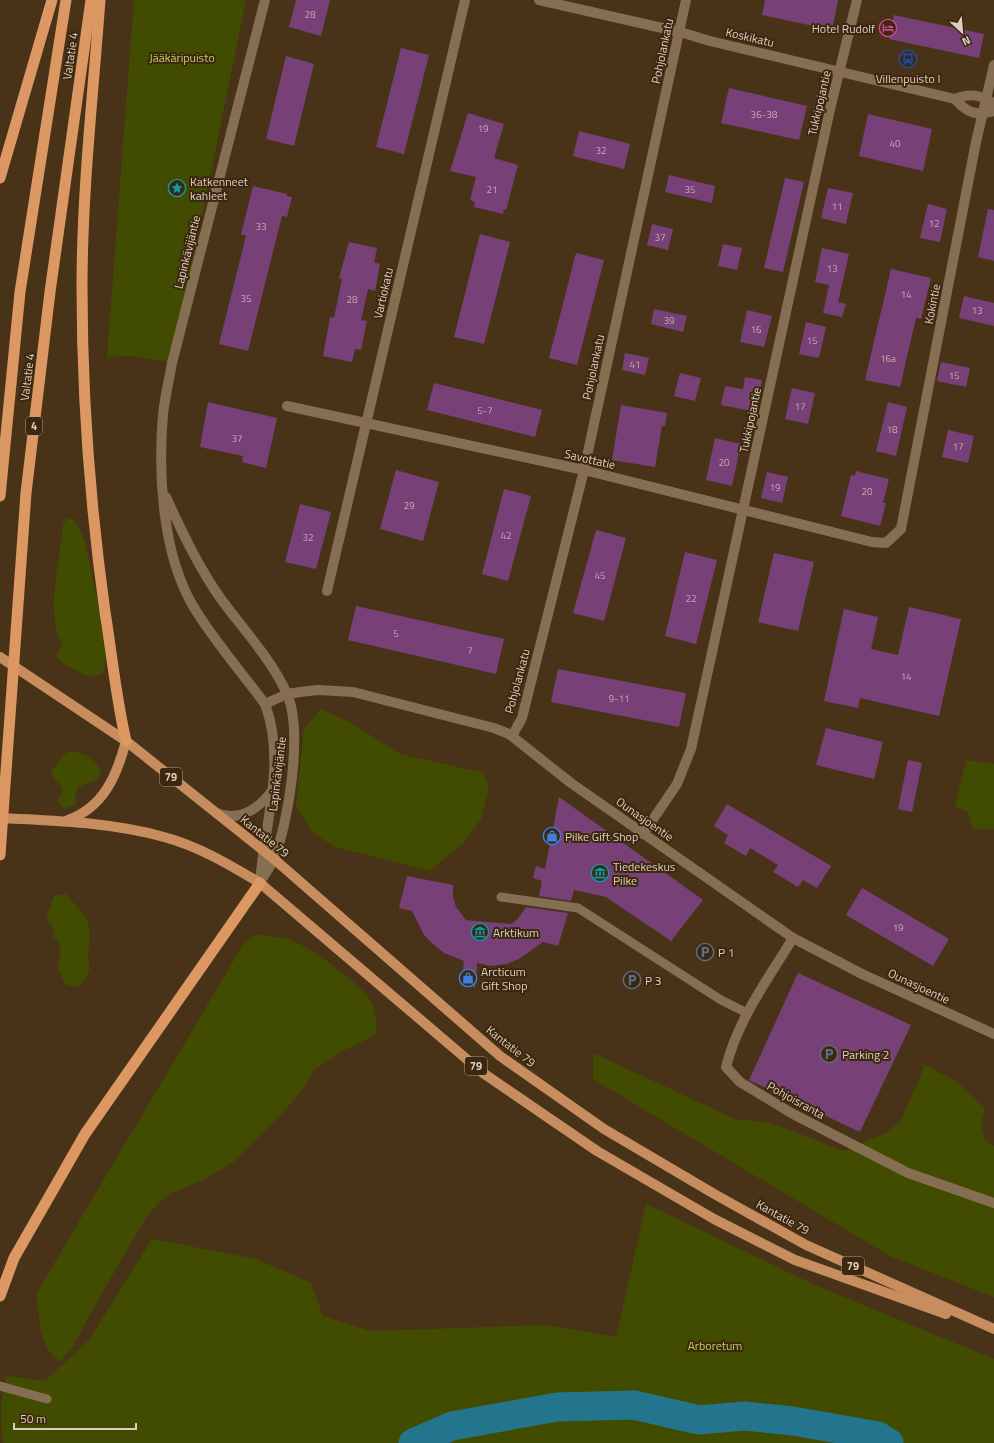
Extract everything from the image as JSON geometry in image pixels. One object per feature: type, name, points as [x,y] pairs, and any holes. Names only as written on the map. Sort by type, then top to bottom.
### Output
[{"type":"highway","points":[[0,178],[52,0]]},
{"type":"highway","name":"Valtatie 4","points":[[0,496],[20,292],[66,0]]},
{"type":"highway","name":"Valtatie 4","points":[[0,855],[26,493],[50,292],[91,0]]},
{"type":"highway","points":[[100,0],[85,201],[82,286],[84,381],[89,478],[96,545],[119,712],[126,741]]},
{"type":"highway","points":[[0,1296],[14,1258],[85,1134],[260,883]]},
{"type":"main road","name":"Kantatie 79","points":[[0,657],[126,741],[274,859],[500,1056],[604,1129],[716,1195],[806,1245],[994,1330]]},
{"type":"main road","points":[[62,821],[88,811],[98,801],[114,777],[126,741]]},
{"type":"main road","name":"79","points":[[0,818],[62,821]]},
{"type":"main road","name":"Kantatie 79","points":[[62,821],[139,831],[164,837],[225,861],[260,883],[483,1073],[597,1151],[714,1219],[795,1260],[994,1330]]},
{"type":"street","name":"Lapinkävijäntie","points":[[260,883],[262,850],[269,822],[275,770],[274,737],[271,721],[265,704],[190,601],[173,560],[167,529],[163,490],[164,412],[172,363],[265,0]]},
{"type":"street","name":"Vartiokatu","points":[[327,591],[465,0]]},
{"type":"street","name":"Koskikatu","points":[[539,0],[680,32],[710,41],[955,99],[964,109],[983,114]]},
{"type":"street","name":"Pohjolankatu","points":[[512,736],[522,718],[584,470],[686,0]]},
{"type":"street","name":"Tukkipojantie","points":[[643,834],[677,784],[691,749],[856,0]]},
{"type":"street","name":"Kokintie","points":[[886,543],[901,529],[983,114],[990,101],[994,65]]},
{"type":"street","name":"Koskikatu","points":[[955,99],[966,94],[990,101]]},
{"type":"street","points":[[983,114],[994,111]]},
{"type":"street","name":"Savottatie","points":[[287,406],[584,470],[872,542],[886,543]]},
{"type":"street","name":"Lapinkävijäntie","points":[[163,490],[185,537],[220,597],[265,658],[287,694],[295,729],[294,754],[284,823],[274,859],[260,883]]},
{"type":"street","name":"Ounasjoentie","points":[[265,704],[287,694],[318,690],[353,692],[494,728],[512,736],[571,783],[793,938],[862,974],[993,1031]]},
{"type":"street","points":[[215,813],[224,816],[242,815],[254,810],[272,791]]},
{"type":"street","name":"Pohjoisranta","points":[[793,938],[747,1014],[731,1049],[726,1067],[740,1082],[793,1114],[908,1173],[994,1203]]},
{"type":"lane","points":[[501,897],[578,908],[721,1000],[747,1014]]},
{"type":"lane","points":[[0,1386],[47,1399]]},
{"type":"green space","name":"Jääkäripuisto","points":[[134,0],[246,0],[172,363],[134,356],[107,357]]},
{"type":"green space","points":[[68,518],[74,520],[85,541],[98,603],[105,653],[105,666],[102,674],[88,676],[64,664],[56,656],[62,645],[57,631],[55,616],[55,586],[63,525]]},
{"type":"green space","points":[[321,709],[351,723],[400,754],[484,773],[489,788],[481,819],[463,843],[430,871],[335,847],[312,832],[296,806],[304,729]]},
{"type":"green space","points":[[72,751],[90,758],[99,768],[101,773],[96,780],[78,787],[75,794],[76,805],[65,808],[60,805],[58,800],[63,792],[62,789],[51,772],[64,754]]},
{"type":"green space","points":[[966,760],[994,764],[994,829],[972,829],[968,811],[955,807]]},
{"type":"green space","points":[[66,894],[87,919],[90,935],[88,955],[90,968],[85,979],[77,987],[66,985],[57,967],[61,952],[59,943],[53,936],[54,929],[46,918],[54,896]]},
{"type":"green space","points":[[256,934],[286,939],[299,944],[321,957],[356,984],[372,1004],[375,1012],[376,1033],[360,1043],[344,1050],[314,1070],[306,1085],[284,1111],[235,1161],[205,1179],[172,1193],[157,1204],[146,1218],[96,1303],[71,1350],[59,1362],[48,1350],[41,1332],[36,1294],[243,945]]},
{"type":"green space","points":[[593,1053],[735,1119],[771,1123],[844,1151],[887,1132],[901,1121],[925,1065],[956,1081],[985,1108],[981,1124],[985,1141],[994,1146],[994,1297],[890,1256],[593,1079]]},
{"type":"green space","name":"Arboretum","points":[[646,1204],[817,1286],[994,1359],[994,1443],[3,1443],[1,1410],[6,1376],[45,1381],[89,1340],[152,1239],[256,1259],[311,1283],[323,1316],[371,1331],[546,1325],[616,1337]]},
{"type":"building","points":[[296,0],[330,0],[321,36],[289,27]]},
{"type":"building","points":[[765,0],[838,0],[832,30],[762,15]]},
{"type":"building","points":[[894,15],[984,34],[979,58],[889,39]]},
{"type":"building","points":[[401,48],[429,55],[404,154],[376,147]]},
{"type":"building","points":[[286,56],[314,64],[294,146],[266,139]]},
{"type":"building","points":[[729,88],[807,106],[799,140],[721,123]]},
{"type":"building","points":[[468,113],[504,124],[494,158],[518,165],[506,210],[504,209],[503,214],[474,207],[475,202],[470,200],[476,177],[450,171]]},
{"type":"building","points":[[868,114],[932,129],[923,171],[859,156]]},
{"type":"building","points":[[579,131],[630,144],[624,169],[573,156]]},
{"type":"building","points":[[669,175],[715,186],[712,203],[665,192]]},
{"type":"building","points":[[785,178],[804,182],[783,272],[764,268]]},
{"type":"building","points":[[253,186],[287,194],[287,196],[292,197],[287,217],[282,216],[248,351],[219,344],[246,236],[241,234]]},
{"type":"building","points":[[828,188],[853,193],[846,224],[821,218]]},
{"type":"building","points":[[928,204],[947,209],[940,242],[920,238]]},
{"type":"building","points":[[988,209],[994,210],[994,261],[978,257]]},
{"type":"building","points":[[652,224],[673,229],[668,250],[647,245]]},
{"type":"building","points":[[480,234],[510,242],[484,344],[454,337]]},
{"type":"building","points":[[349,242],[377,248],[374,262],[380,264],[375,291],[368,289],[361,320],[367,321],[361,350],[355,349],[352,362],[323,356],[330,317],[334,318],[342,279],[339,278]]},
{"type":"building","points":[[723,244],[742,248],[737,270],[718,266]]},
{"type":"building","points":[[822,248],[849,254],[838,302],[846,304],[842,317],[823,313],[829,285],[815,282]]},
{"type":"building","points":[[576,253],[604,260],[577,365],[549,358]]},
{"type":"building","points":[[891,269],[931,278],[921,319],[916,318],[900,387],[865,380]]},
{"type":"building","points":[[964,296],[994,303],[994,326],[959,318]]},
{"type":"building","points":[[654,309],[687,316],[683,332],[651,324]]},
{"type":"building","points":[[747,310],[772,316],[764,347],[740,342]]},
{"type":"building","points":[[806,322],[826,327],[819,358],[799,354]]},
{"type":"building","points":[[625,353],[649,358],[645,375],[622,370]]},
{"type":"building","points":[[941,362],[970,368],[966,387],[937,381]]},
{"type":"building","points":[[680,373],[701,378],[695,401],[674,396]]},
{"type":"building","points":[[745,377],[762,380],[756,412],[721,405],[725,386],[743,389]]},
{"type":"building","points":[[434,383],[542,410],[535,437],[427,410]]},
{"type":"building","points":[[792,388],[815,393],[808,424],[785,419]]},
{"type":"building","points":[[208,402],[277,418],[266,468],[242,462],[243,456],[200,447]]},
{"type":"building","points":[[888,402],[907,407],[896,456],[876,451]]},
{"type":"building","points":[[621,405],[667,413],[665,426],[662,426],[655,467],[612,460]]},
{"type":"building","points":[[948,430],[974,436],[968,463],[942,457]]},
{"type":"building","points":[[715,438],[741,444],[732,486],[706,480]]},
{"type":"building","points":[[396,470],[439,482],[423,541],[380,529]]},
{"type":"building","points":[[856,471],[889,479],[883,503],[886,503],[880,526],[841,516],[851,475],[855,476]]},
{"type":"building","points":[[767,472],[788,477],[782,503],[761,498]]},
{"type":"building","points":[[504,489],[531,496],[508,581],[482,574]]},
{"type":"building","points":[[300,504],[331,512],[316,569],[285,562]]},
{"type":"building","points":[[596,530],[626,538],[604,621],[573,613]]},
{"type":"building","points":[[685,552],[717,560],[696,644],[665,636]]},
{"type":"building","points":[[774,553],[814,562],[798,631],[758,622]]},
{"type":"building","points":[[356,606],[504,639],[496,674],[348,640]]},
{"type":"building","points":[[909,607],[961,619],[939,716],[860,698],[858,708],[824,701],[844,609],[878,617],[871,649],[898,655]]},
{"type":"building","points":[[558,669],[686,693],[679,727],[551,702]]},
{"type":"building","points":[[826,728],[883,742],[874,779],[816,765]]},
{"type":"building","points":[[908,760],[922,763],[912,812],[898,809]]},
{"type":"building","name":"Tiedekeskus Pilke","points":[[559,797],[703,900],[671,941],[606,897],[574,890],[571,901],[539,896],[542,881],[533,878],[536,866],[545,869]]},
{"type":"building","points":[[727,804],[831,866],[817,888],[803,880],[798,887],[773,872],[778,865],[750,848],[746,856],[724,843],[728,835],[714,826]]},
{"type":"building","points":[[407,876],[453,885],[453,897],[456,907],[466,920],[511,924],[517,920],[526,907],[568,913],[558,946],[543,942],[519,959],[506,964],[492,966],[477,963],[475,988],[462,979],[464,961],[444,953],[434,945],[424,935],[412,911],[399,908]]},
{"type":"building","points":[[862,888],[949,939],[933,966],[846,915]]},
{"type":"building","name":"Parking 2","points":[[798,973],[911,1025],[860,1132],[749,1080]]},
{"type":"waterway","points":[[413,1443],[452,1426],[557,1407],[634,1405],[699,1420],[744,1416],[793,1421],[878,1436],[889,1443]]},
{"type":"place","name":"Hotel Rudolf","points":[[888,28]]},
{"type":"place","name":"Villenpuisto I","points":[[908,59]]},
{"type":"place","name":"Katkenneet kahleet","points":[[177,188]]},
{"type":"place","name":"Pilke Gift Shop","points":[[552,836]]},
{"type":"place","name":"Tiedekeskus Pilke","points":[[600,873]]},
{"type":"place","name":"Arktikum","points":[[480,932]]},
{"type":"place","name":"P 1","points":[[705,952]]},
{"type":"place","name":"Arcticum Gift Shop","points":[[468,978]]},
{"type":"place","name":"P 3","points":[[632,980]]},
{"type":"place","name":"Parking 2","points":[[829,1054]]}]
